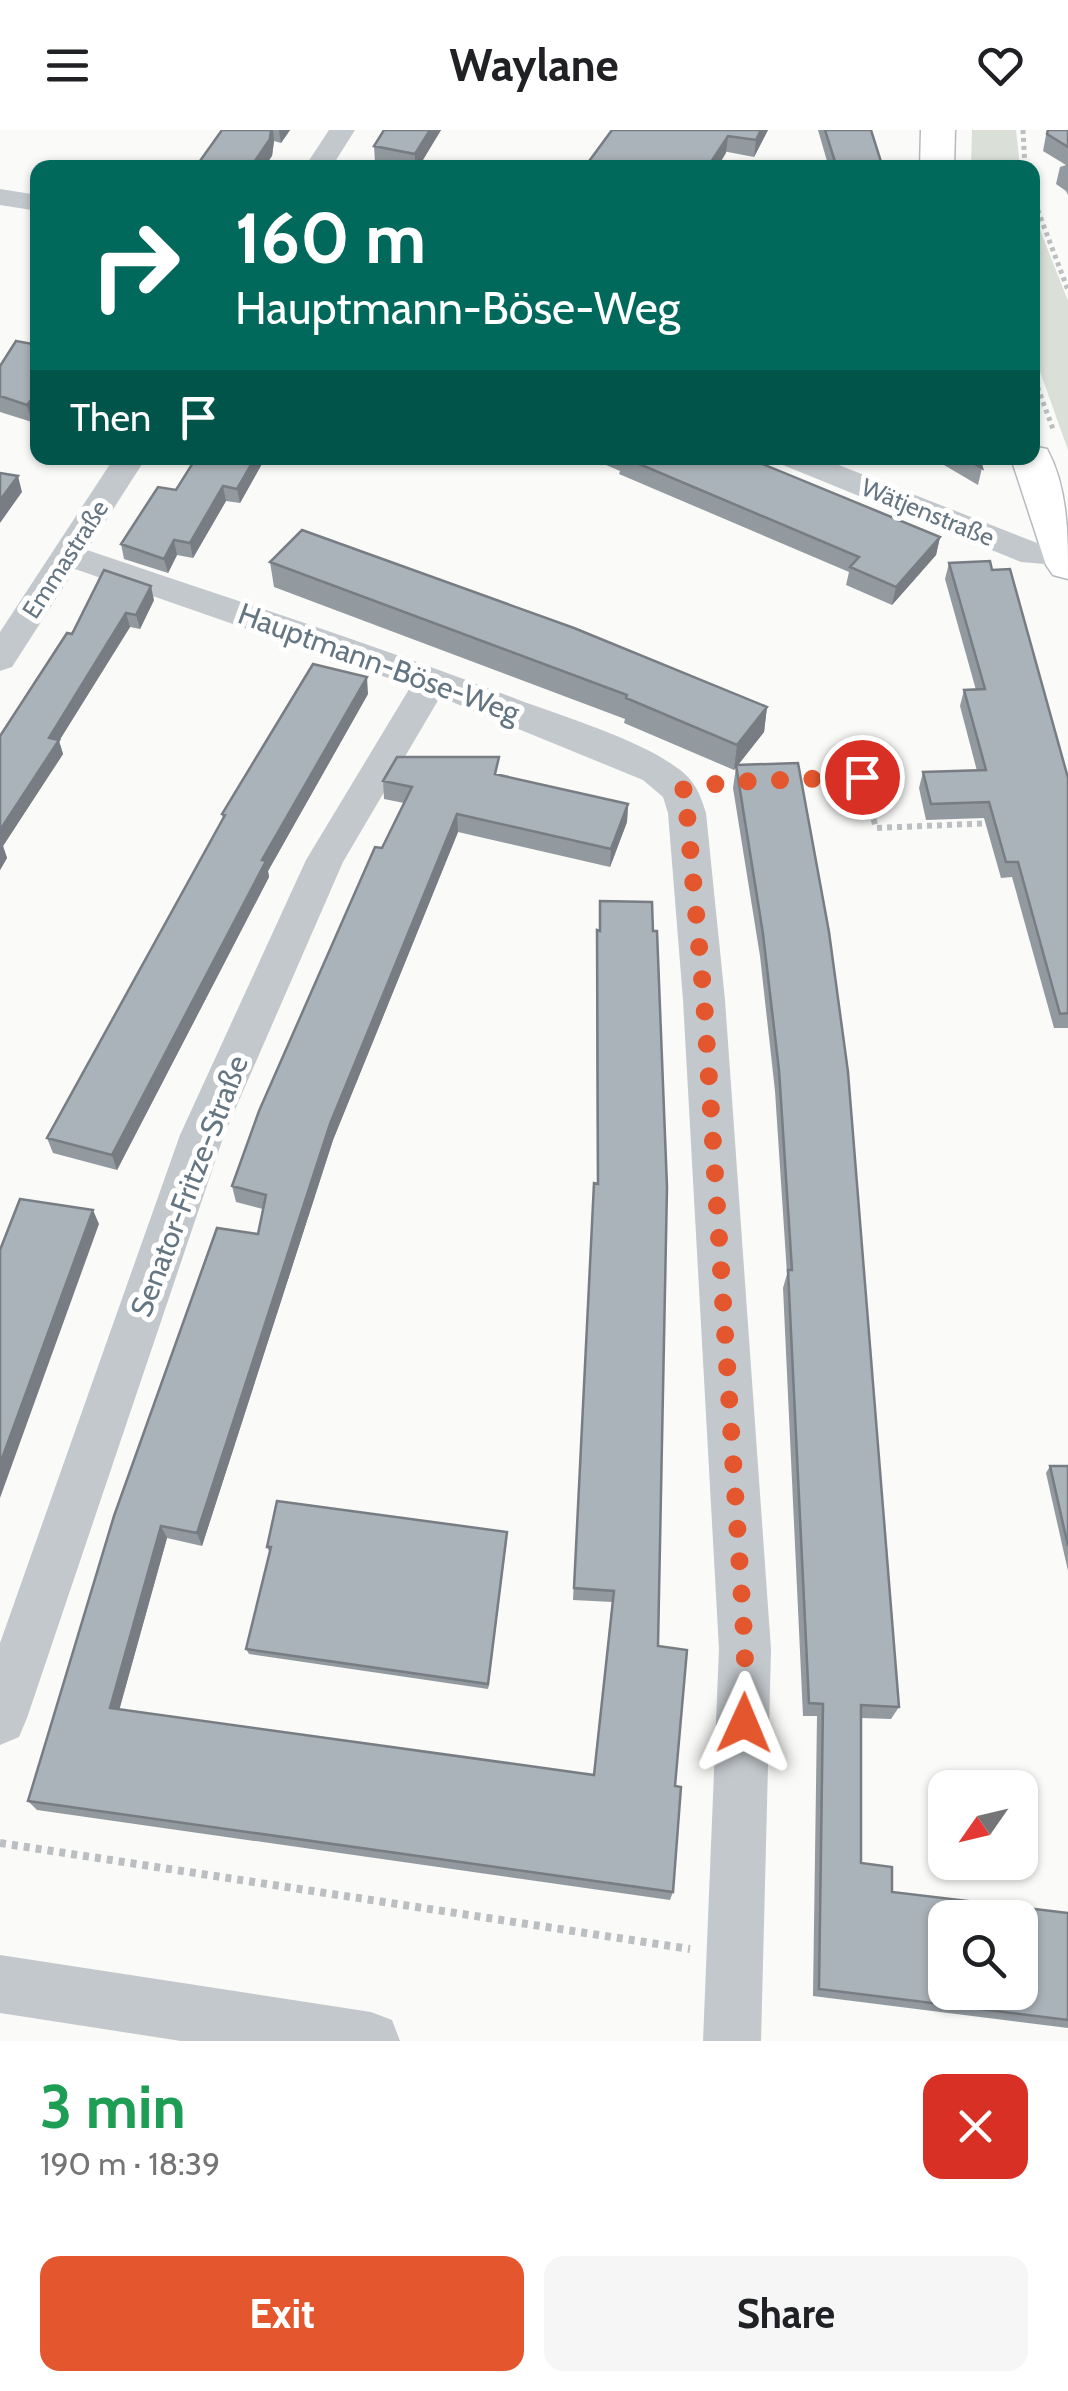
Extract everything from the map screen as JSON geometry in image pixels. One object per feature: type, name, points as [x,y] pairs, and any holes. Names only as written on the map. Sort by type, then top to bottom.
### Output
[{"type":"main road","points":[[932,131],[936,160]]},
{"type":"main road","points":[[1044,449],[1067,558]]},
{"type":"street","points":[[322,160],[342,130]]},
{"type":"street","points":[[0,196],[30,202]]},
{"type":"street","name":"Emmastraße","points":[[0,660],[126,465]]},
{"type":"street","name":"Wätjenstraße","points":[[811,465],[1032,554],[1067,558]]},
{"type":"street","name":"Hauptmann-Böse-Weg","points":[[68,556],[432,680],[656,771],[680,790],[687,813],[704,1000],[745,1649],[732,2041]]},
{"type":"street","name":"Senator-Fritze-Straße","points":[[0,1718],[202,1134],[325,860],[432,680]]},
{"type":"street","points":[[0,1984],[372,2041]]},
{"type":"path","points":[[1023,130],[1025,160]]},
{"type":"path","points":[[1040,216],[1068,290]]},
{"type":"path","points":[[1040,423],[1044,449]]},
{"type":"path","points":[[778,781],[862,777],[876,828],[1010,822]]},
{"type":"path","points":[[0,1843],[735,1957]]},
{"type":"shaded area","points":[[972,130],[1016,130],[1019,160],[971,160]]},
{"type":"shaded area","points":[[1040,230],[1068,301],[1068,450],[1040,372]]},
{"type":"building","points":[[222,130],[271,130],[270,139],[256,160],[201,160]]},
{"type":"building","points":[[384,130],[430,130],[415,154],[374,146]]},
{"type":"building","points":[[612,130],[761,130],[756,140],[728,136],[712,160],[590,160]]},
{"type":"building","points":[[825,130],[871,130],[880,160],[834,160]]},
{"type":"building","points":[[1048,130],[1068,130],[1068,147],[1047,134]]},
{"type":"building","points":[[16,341],[30,344],[27,405],[0,396],[0,366]]},
{"type":"building","points":[[192,465],[251,465],[237,489],[223,486],[190,543],[174,540],[164,559],[121,544],[158,487],[176,490]]},
{"type":"building","points":[[642,465],[765,465],[940,537],[896,587],[850,567],[859,557]]},
{"type":"building","points":[[0,473],[18,476],[0,500]]},
{"type":"building","points":[[302,530],[574,628],[767,707],[737,745],[626,698],[627,695],[270,562]]},
{"type":"building","points":[[990,561],[992,570],[1010,569],[1068,778],[1068,1013],[1060,1014],[1018,862],[1006,862],[989,802],[931,804],[923,772],[986,770],[964,690],[985,689],[949,563]]},
{"type":"building","points":[[104,570],[151,586],[136,615],[126,613],[49,738],[59,740],[0,830],[0,736],[67,633],[72,634]]},
{"type":"building","points":[[313,664],[367,677],[262,860],[266,861],[112,1155],[47,1138],[225,815],[222,814]]},
{"type":"building","points":[[397,757],[499,757],[495,774],[628,804],[611,849],[457,814],[330,1124],[197,1533],[161,1526],[110,1708],[594,1775],[614,1591],[574,1588],[594,1183],[598,1184],[597,930],[600,931],[600,901],[652,902],[653,931],[657,931],[667,1187],[658,1646],[687,1650],[675,1786],[681,1787],[673,1892],[28,1801],[114,1516],[217,1228],[258,1234],[266,1195],[232,1186],[259,1111],[375,847],[382,848],[412,787],[383,781]]},
{"type":"building","points":[[798,763],[829,932],[848,1072],[899,1707],[861,1705],[861,1863],[892,1867],[892,1892],[959,1900],[928,1900],[928,2003],[819,1989],[823,1704],[809,1703],[788,1270],[792,1270],[779,1070],[763,934],[736,765]]},
{"type":"building","points":[[20,1199],[93,1210],[0,1464],[0,1250]]},
{"type":"building","points":[[1050,1466],[1068,1466],[1068,1546]]},
{"type":"building","points":[[277,1501],[507,1532],[488,1684],[246,1649],[271,1547],[267,1547]]},
{"type":"building","points":[[1038,1909],[1068,1913],[1068,2020],[988,2010],[1038,2010]]},
{"type":"route","points":[[744,1723],[745,1649],[704,1000],[687,813],[680,790],[728,782],[862,777]]}]
